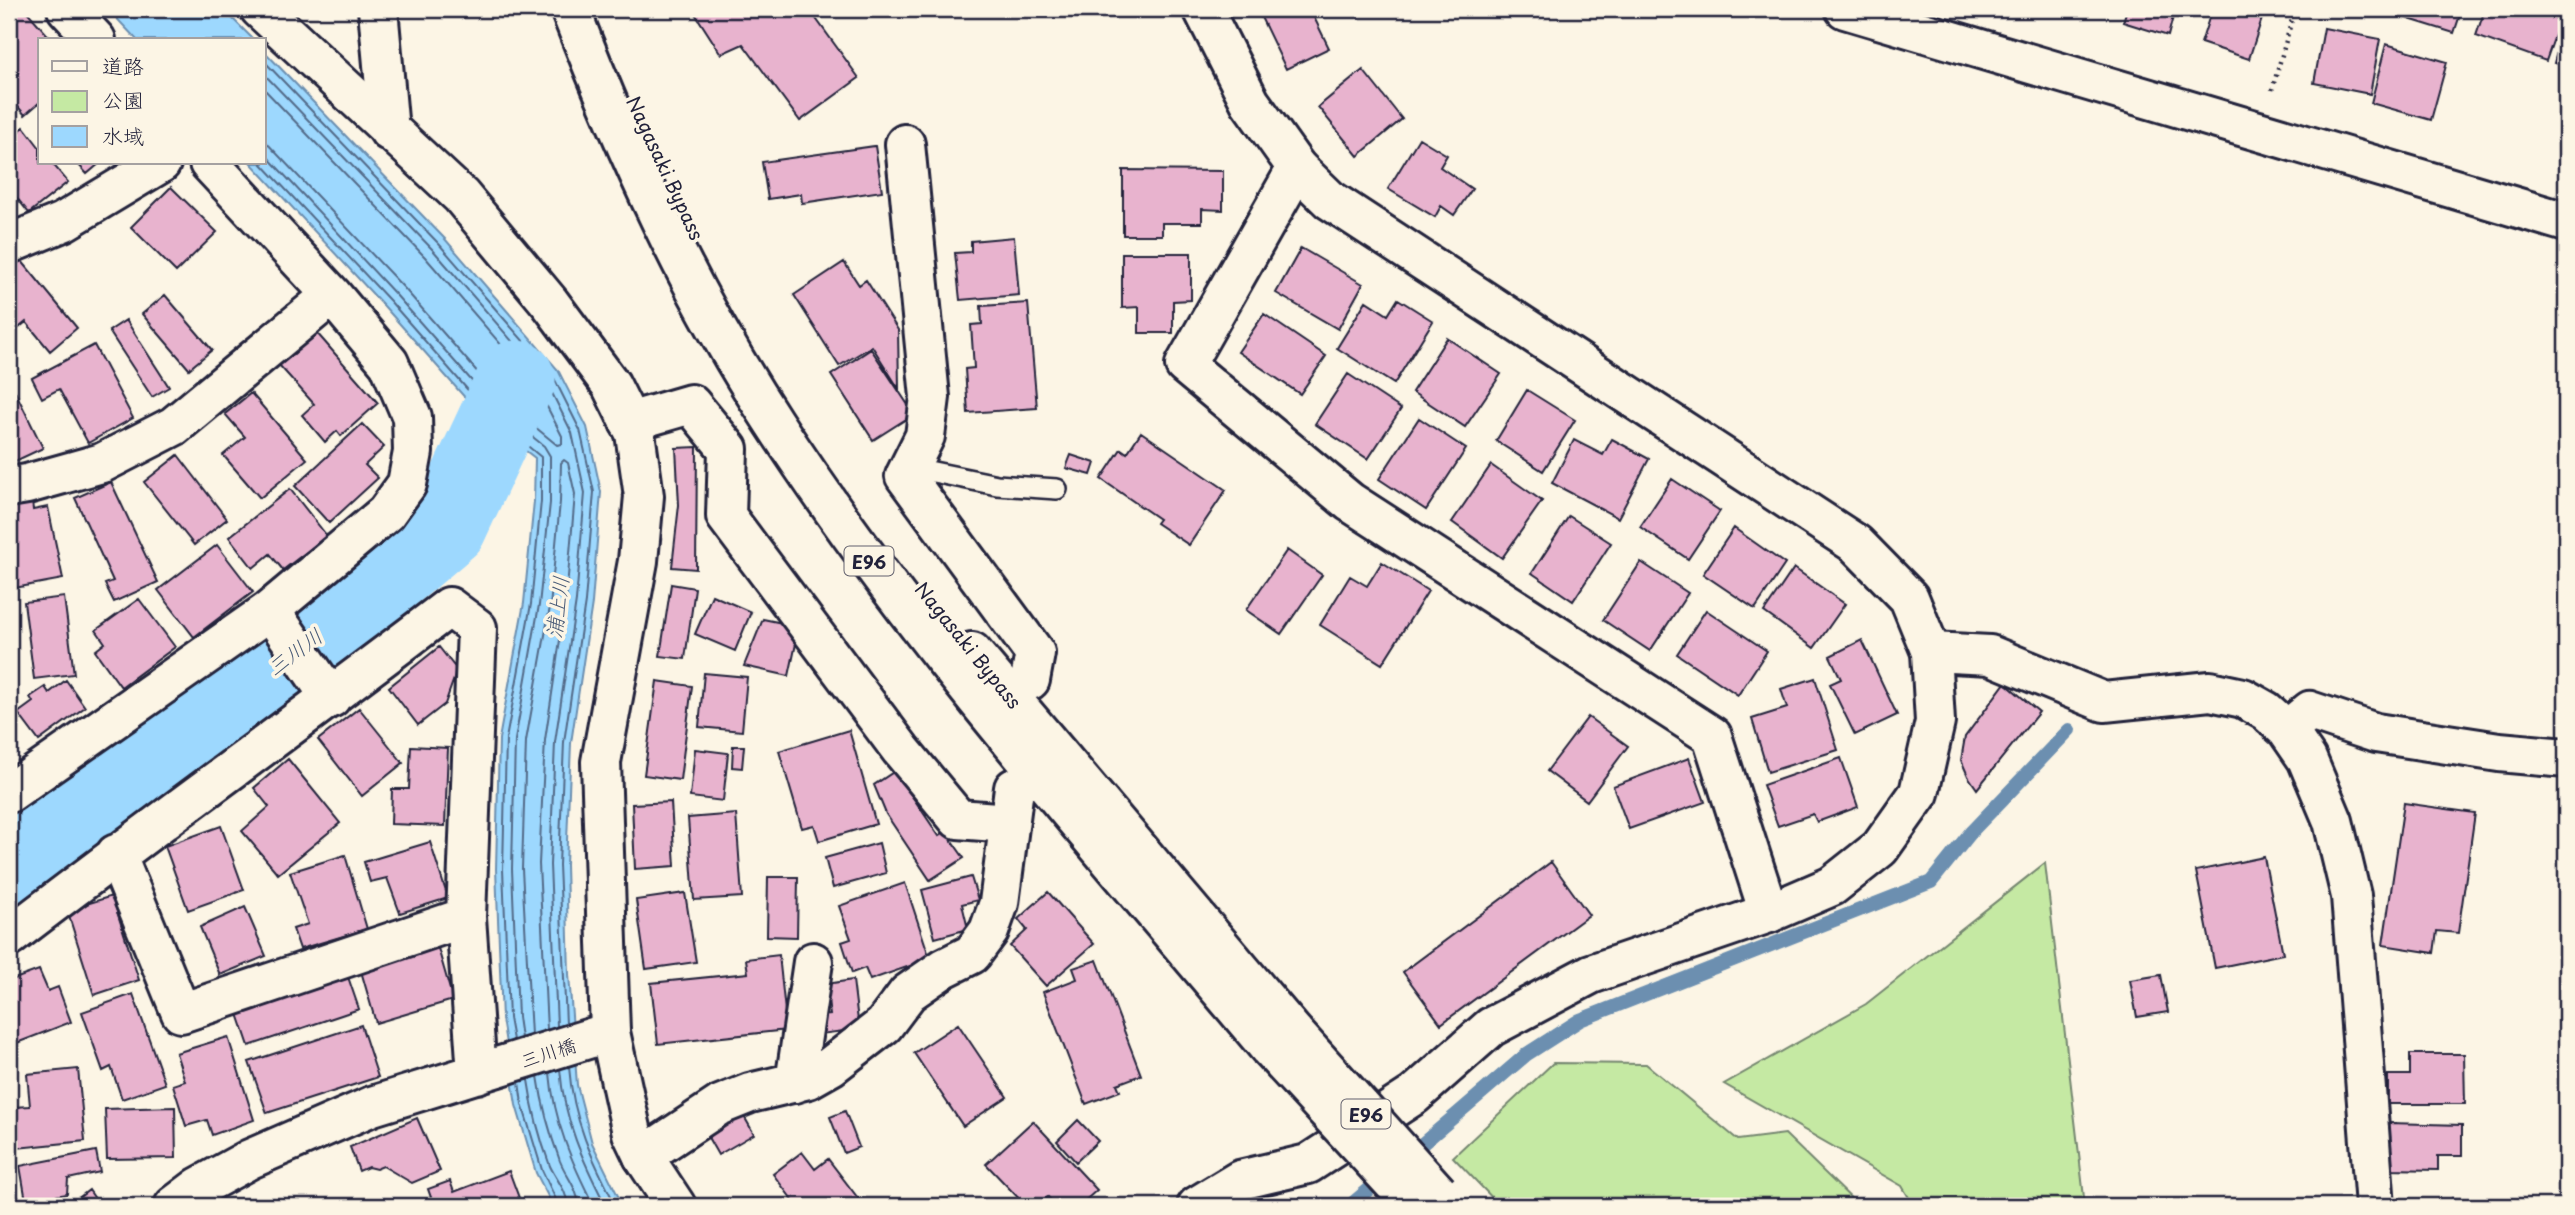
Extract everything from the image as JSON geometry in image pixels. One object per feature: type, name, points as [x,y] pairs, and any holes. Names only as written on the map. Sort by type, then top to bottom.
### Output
[{"type":"main road","points":[[67,9],[94,38]]},
{"type":"main road","points":[[260,9],[461,196],[551,303],[611,385],[635,433],[644,495],[638,561],[601,762],[610,1032],[632,1133],[643,1156],[676,1206]]},
{"type":"main road","points":[[378,9],[389,131]]},
{"type":"main road","name":"Nagasaki Bypass","points":[[570,9],[594,70],[656,208],[710,316],[772,421],[851,537],[950,667],[1429,1203]]},
{"type":"main road","name":"Nagasaki Bypass","points":[[598,9],[678,197],[733,306],[790,402],[871,523],[1282,1041]]},
{"type":"main road","points":[[1197,1206],[1240,1180],[1308,1164],[1414,1096],[1491,1027],[1591,974],[1769,913],[1832,886],[1880,848],[1919,793],[1935,722],[1931,652],[1909,598],[1856,544],[1330,200],[1297,168],[1250,102],[1203,9]]},
{"type":"main road","points":[[1845,9],[2566,222]]},
{"type":"main road","points":[[905,144],[930,397],[925,436],[905,476],[1035,653],[1030,680]]},
{"type":"main road","points":[[11,239],[63,222],[159,164]]},
{"type":"main road","points":[[9,793],[270,610],[386,513],[407,484],[414,452],[412,417],[389,363],[332,295],[210,164]]},
{"type":"main road","points":[[1297,168],[1185,365],[1350,502],[1712,736],[1769,913]]},
{"type":"main road","points":[[9,487],[102,463],[174,426],[332,295]]},
{"type":"main road","points":[[629,422],[691,404],[728,449],[726,516],[901,750],[958,819],[1012,806],[999,903],[989,932],[972,954],[944,968],[908,993],[884,1025],[831,1066],[795,1083],[750,1093],[720,1105],[643,1156]]},
{"type":"main road","points":[[9,937],[116,854],[331,698],[449,607],[477,628],[466,917],[481,1073]]},
{"type":"main road","points":[[270,610],[331,698]]},
{"type":"main road","points":[[1931,652],[1990,655],[2104,702],[2210,691],[2221,693],[2243,698],[2266,711],[2287,730],[2307,759],[2333,821],[2351,896],[2375,1206]]},
{"type":"main road","points":[[2287,730],[2310,711],[2376,733],[2499,752],[2566,758]]},
{"type":"main road","points":[[116,854],[181,1013],[466,917]]},
{"type":"main road","points":[[795,1083],[813,962]]},
{"type":"main road","name":"三川橋","points":[[174,1206],[199,1187],[250,1159],[372,1106],[610,1032]]},
{"type":"lane","points":[[909,467],[997,485],[1057,489]]},
{"type":"path","points":[[2260,132],[2295,9]]},
{"type":"green space","points":[[2045,863],[2085,1206],[1914,1206],[1902,1186],[1724,1084],[1866,1004]]},
{"type":"green space","points":[[1553,1063],[1646,1064],[1738,1140],[1785,1134],[1859,1206],[1500,1206],[1453,1157]]},
{"type":"water","points":[[108,9],[223,9],[252,38],[135,38]]},
{"type":"water","name":"浦上川","points":[[266,53],[445,239],[558,370],[587,427],[601,492],[592,603],[571,743],[566,865],[569,974],[577,1085],[592,1143],[623,1206],[553,1206],[536,1173],[516,1105],[502,1019],[496,869],[499,739],[524,603],[534,501],[535,458],[483,418],[384,306],[252,164],[266,164]]},
{"type":"building","points":[[17,9],[25,9],[50,38],[38,38],[38,104],[25,115],[9,96],[9,81],[18,73],[9,62],[9,15]]},
{"type":"building","points":[[692,9],[809,9],[859,78],[800,121],[743,44],[721,54]]},
{"type":"building","points":[[1268,9],[1310,9],[1329,48],[1286,69],[1259,13]]},
{"type":"building","points":[[2127,9],[2175,9],[2168,36],[2123,22]]},
{"type":"building","points":[[2212,9],[2265,9],[2249,59],[2201,43]]},
{"type":"building","points":[[2398,9],[2462,9],[2454,33],[2396,15]]},
{"type":"building","points":[[2485,9],[2552,9],[2549,14],[2561,18],[2546,61],[2476,36]]},
{"type":"building","points":[[2566,18],[2566,66],[2554,63]]},
{"type":"building","points":[[2324,28],[2380,39],[2370,94],[2314,83]]},
{"type":"building","points":[[2386,44],[2447,62],[2431,120],[2371,103]]},
{"type":"building","points":[[1363,70],[1402,119],[1358,156],[1318,107]]},
{"type":"building","points":[[24,127],[38,145],[38,164],[53,164],[68,182],[29,213],[9,188],[9,139]]},
{"type":"building","points":[[1419,138],[1447,155],[1440,167],[1472,189],[1454,215],[1441,206],[1435,217],[1388,189]]},
{"type":"building","points":[[875,146],[882,191],[802,203],[801,194],[768,199],[762,162]]},
{"type":"building","points":[[78,164],[99,164],[87,174]]},
{"type":"building","points":[[1123,170],[1223,171],[1223,210],[1202,209],[1202,223],[1162,223],[1162,235],[1123,235]]},
{"type":"building","points":[[171,187],[217,232],[176,272],[131,227]]},
{"type":"building","points":[[1014,237],[1019,295],[960,300],[955,253],[971,252],[971,241]]},
{"type":"building","points":[[1301,248],[1363,284],[1338,329],[1276,293]]},
{"type":"building","points":[[1122,253],[1191,253],[1191,300],[1173,301],[1173,333],[1139,333],[1139,307],[1122,308]]},
{"type":"building","points":[[21,260],[77,328],[50,351],[26,322],[14,332],[9,326],[9,271]]},
{"type":"building","points":[[844,262],[859,285],[866,280],[898,330],[899,389],[872,346],[839,366],[794,295]]},
{"type":"building","points":[[165,295],[212,350],[189,369],[142,314]]},
{"type":"building","points":[[1398,299],[1433,321],[1394,384],[1337,348],[1366,301],[1388,315]]},
{"type":"building","points":[[1028,303],[1037,408],[968,413],[965,369],[974,368],[971,325],[982,324],[981,306]]},
{"type":"building","points":[[1264,314],[1326,356],[1300,394],[1238,352]]},
{"type":"building","points":[[126,320],[169,387],[152,397],[109,331]]},
{"type":"building","points":[[316,332],[378,403],[341,436],[337,431],[325,442],[302,415],[314,404],[279,365]]},
{"type":"building","points":[[1447,338],[1501,374],[1465,427],[1412,392]]},
{"type":"building","points":[[94,345],[133,418],[88,443],[59,389],[42,398],[32,378]]},
{"type":"building","points":[[871,349],[914,414],[873,440],[831,375]]},
{"type":"building","points":[[1348,374],[1401,409],[1368,459],[1315,424]]},
{"type":"building","points":[[9,379],[43,448],[9,464]]},
{"type":"building","points":[[1527,390],[1575,420],[1543,471],[1496,441]]},
{"type":"building","points":[[251,393],[307,459],[260,498],[223,455],[245,437],[225,414]]},
{"type":"building","points":[[1419,418],[1466,449],[1426,510],[1379,479]]},
{"type":"building","points":[[362,424],[384,447],[365,465],[378,478],[329,523],[295,486]]},
{"type":"building","points":[[1141,432],[1226,490],[1189,545],[1156,523],[1159,519],[1101,479],[1121,449],[1127,453]]},
{"type":"building","points":[[1612,439],[1649,459],[1618,518],[1552,483],[1574,440],[1603,455]]},
{"type":"building","points":[[697,447],[696,569],[672,567],[679,505],[676,448]]},
{"type":"building","points":[[178,455],[227,519],[194,545],[144,482]]},
{"type":"building","points":[[1071,455],[1095,463],[1091,475],[1066,468]]},
{"type":"building","points":[[1491,465],[1542,501],[1502,558],[1452,522]]},
{"type":"building","points":[[1672,479],[1720,511],[1688,559],[1640,527]]},
{"type":"building","points":[[111,482],[158,582],[114,602],[105,584],[113,581],[75,498]]},
{"type":"building","points":[[290,489],[327,536],[283,570],[270,554],[253,568],[229,537]]},
{"type":"building","points":[[32,501],[33,510],[48,507],[63,579],[9,589],[9,506]]},
{"type":"building","points":[[1569,516],[1611,543],[1573,601],[1532,573]]},
{"type":"building","points":[[1734,528],[1785,564],[1755,609],[1703,574]]},
{"type":"building","points":[[217,545],[253,592],[194,637],[158,590]]},
{"type":"building","points":[[1287,550],[1322,575],[1281,634],[1246,610]]},
{"type":"building","points":[[1382,562],[1428,591],[1382,664],[1320,625],[1350,576],[1367,586]]},
{"type":"building","points":[[1641,562],[1688,593],[1650,651],[1603,620]]},
{"type":"building","points":[[1794,568],[1845,604],[1814,648],[1764,612]]},
{"type":"building","points":[[671,584],[695,588],[685,659],[660,656]]},
{"type":"building","points":[[712,595],[751,612],[735,651],[695,634]]},
{"type":"building","points":[[64,597],[74,674],[34,679],[24,602]]},
{"type":"building","points":[[139,599],[175,647],[121,687],[95,651],[105,643],[96,630]]},
{"type":"building","points":[[1706,610],[1767,651],[1738,695],[1677,654]]},
{"type":"building","points":[[763,619],[787,624],[797,639],[789,676],[744,666]]},
{"type":"building","points":[[1862,640],[1897,715],[1855,735],[1830,684],[1841,679],[1830,656]]},
{"type":"building","points":[[439,647],[457,670],[445,704],[418,725],[389,687]]},
{"type":"building","points":[[704,673],[747,677],[742,731],[699,727]]},
{"type":"building","points":[[1815,678],[1838,750],[1768,772],[1752,719],[1787,708],[1781,689]]},
{"type":"building","points":[[66,680],[85,707],[39,741],[18,713],[33,702],[30,697],[45,687],[49,693]]},
{"type":"building","points":[[657,681],[692,686],[680,780],[644,775]]},
{"type":"building","points":[[2005,683],[2039,712],[1977,789],[1961,760],[1965,737]]},
{"type":"building","points":[[359,708],[403,763],[362,796],[318,740]]},
{"type":"building","points":[[1588,717],[1628,746],[1587,801],[1547,771]]},
{"type":"building","points":[[849,730],[876,824],[819,841],[814,825],[802,828],[779,751]]},
{"type":"building","points":[[411,746],[448,748],[445,826],[391,824],[392,789],[409,789]]},
{"type":"building","points":[[733,746],[744,746],[742,768],[732,767]]},
{"type":"building","points":[[695,749],[728,753],[723,801],[690,797]]},
{"type":"building","points":[[1689,758],[1705,802],[1629,829],[1613,786]]},
{"type":"building","points":[[1841,758],[1858,807],[1817,822],[1813,814],[1778,826],[1763,785]]},
{"type":"building","points":[[288,759],[340,823],[278,874],[242,831],[269,807],[254,788]]},
{"type":"building","points":[[895,771],[939,836],[945,831],[964,858],[930,880],[886,814],[874,785]]},
{"type":"building","points":[[671,802],[675,866],[635,869],[632,804]]},
{"type":"building","points":[[2404,803],[2475,813],[2458,933],[2437,931],[2434,953],[2383,945]]},
{"type":"building","points":[[736,814],[742,897],[694,900],[688,818]]},
{"type":"building","points":[[221,826],[244,890],[188,910],[165,846]]},
{"type":"building","points":[[430,842],[448,898],[400,913],[387,878],[370,882],[364,862]]},
{"type":"building","points":[[879,843],[886,873],[833,888],[825,858]]},
{"type":"building","points":[[345,855],[367,929],[300,949],[293,929],[308,924],[290,872]]},
{"type":"building","points":[[2264,857],[2283,954],[2215,968],[2196,871]]},
{"type":"building","points":[[1551,862],[1589,915],[1441,1024],[1403,972]]},
{"type":"building","points":[[768,877],[798,877],[797,937],[767,936]]},
{"type":"building","points":[[971,877],[978,900],[962,904],[968,929],[935,938],[922,890]]},
{"type":"building","points":[[905,883],[930,959],[870,980],[865,968],[852,973],[842,942],[851,939],[839,906]]},
{"type":"building","points":[[1048,892],[1094,944],[1046,986],[1010,946],[1027,930],[1018,919]]},
{"type":"building","points":[[685,893],[696,962],[646,969],[636,900]]},
{"type":"building","points":[[112,896],[139,980],[94,995],[67,910]]},
{"type":"building","points":[[245,907],[266,956],[220,975],[200,927]]},
{"type":"building","points":[[438,948],[453,1000],[376,1023],[361,971]]},
{"type":"building","points":[[779,955],[787,1030],[658,1044],[651,983],[748,973],[746,959]]},
{"type":"building","points":[[1097,960],[1141,1075],[1117,1084],[1120,1091],[1086,1104],[1043,992],[1077,979],[1073,968]]},
{"type":"building","points":[[39,970],[48,991],[58,987],[71,1022],[9,1046],[9,981]]},
{"type":"building","points":[[347,974],[359,1009],[249,1046],[237,1011]]},
{"type":"building","points":[[2161,975],[2168,1012],[2137,1017],[2130,980]]},
{"type":"building","points":[[853,980],[859,1029],[821,1034],[819,1016],[830,1015],[826,984]]},
{"type":"building","points":[[133,994],[165,1084],[122,1099],[111,1067],[103,1071],[82,1012]]},
{"type":"building","points":[[958,1024],[1007,1097],[963,1126],[914,1053]]},
{"type":"building","points":[[361,1025],[378,1077],[267,1113],[249,1062]]},
{"type":"building","points":[[228,1037],[254,1120],[212,1135],[207,1120],[186,1126],[173,1085],[185,1081],[176,1053]]},
{"type":"building","points":[[2410,1054],[2464,1054],[2465,1104],[2388,1104],[2388,1075],[2410,1075]]},
{"type":"building","points":[[78,1069],[85,1141],[17,1148],[13,1107],[30,1106],[27,1074]]},
{"type":"building","points":[[175,1107],[176,1158],[107,1159],[105,1109]]},
{"type":"building","points":[[741,1111],[754,1134],[718,1155],[705,1132]]},
{"type":"building","points":[[845,1111],[859,1147],[844,1153],[830,1117]]},
{"type":"building","points":[[417,1118],[440,1171],[412,1183],[383,1166],[359,1171],[350,1147]]},
{"type":"building","points":[[1078,1120],[1098,1141],[1076,1162],[1057,1141]]},
{"type":"building","points":[[1033,1121],[1097,1190],[1079,1206],[1057,1206],[1048,1197],[1037,1206],[1026,1206],[986,1164]]},
{"type":"building","points":[[2389,1123],[2462,1125],[2462,1156],[2438,1156],[2438,1170],[2388,1169]]},
{"type":"building","points":[[96,1151],[100,1172],[68,1179],[67,1194],[26,1201],[20,1166]]},
{"type":"building","points":[[802,1152],[815,1169],[828,1159],[864,1206],[797,1206],[773,1174]]},
{"type":"building","points":[[509,1171],[522,1206],[453,1206],[451,1201],[434,1206],[428,1189],[450,1181],[454,1192]]},
{"type":"building","points":[[89,1190],[100,1206],[68,1206]]},
{"type":"building","points":[[263,1198],[269,1206],[239,1206],[248,1200]]},
{"type":"building","points":[[2452,1198],[2505,1200],[2504,1206],[2452,1206]]},
{"type":"waterway","name":"三川川","points":[[9,868],[361,600],[448,526],[516,380]]},
{"type":"waterway","points":[[1407,1157],[1527,1054],[1580,1020],[1931,882],[1972,831],[2069,730]]},
{"type":"waterway","points":[[1355,1206],[1354,1202],[1386,1175]]}]
